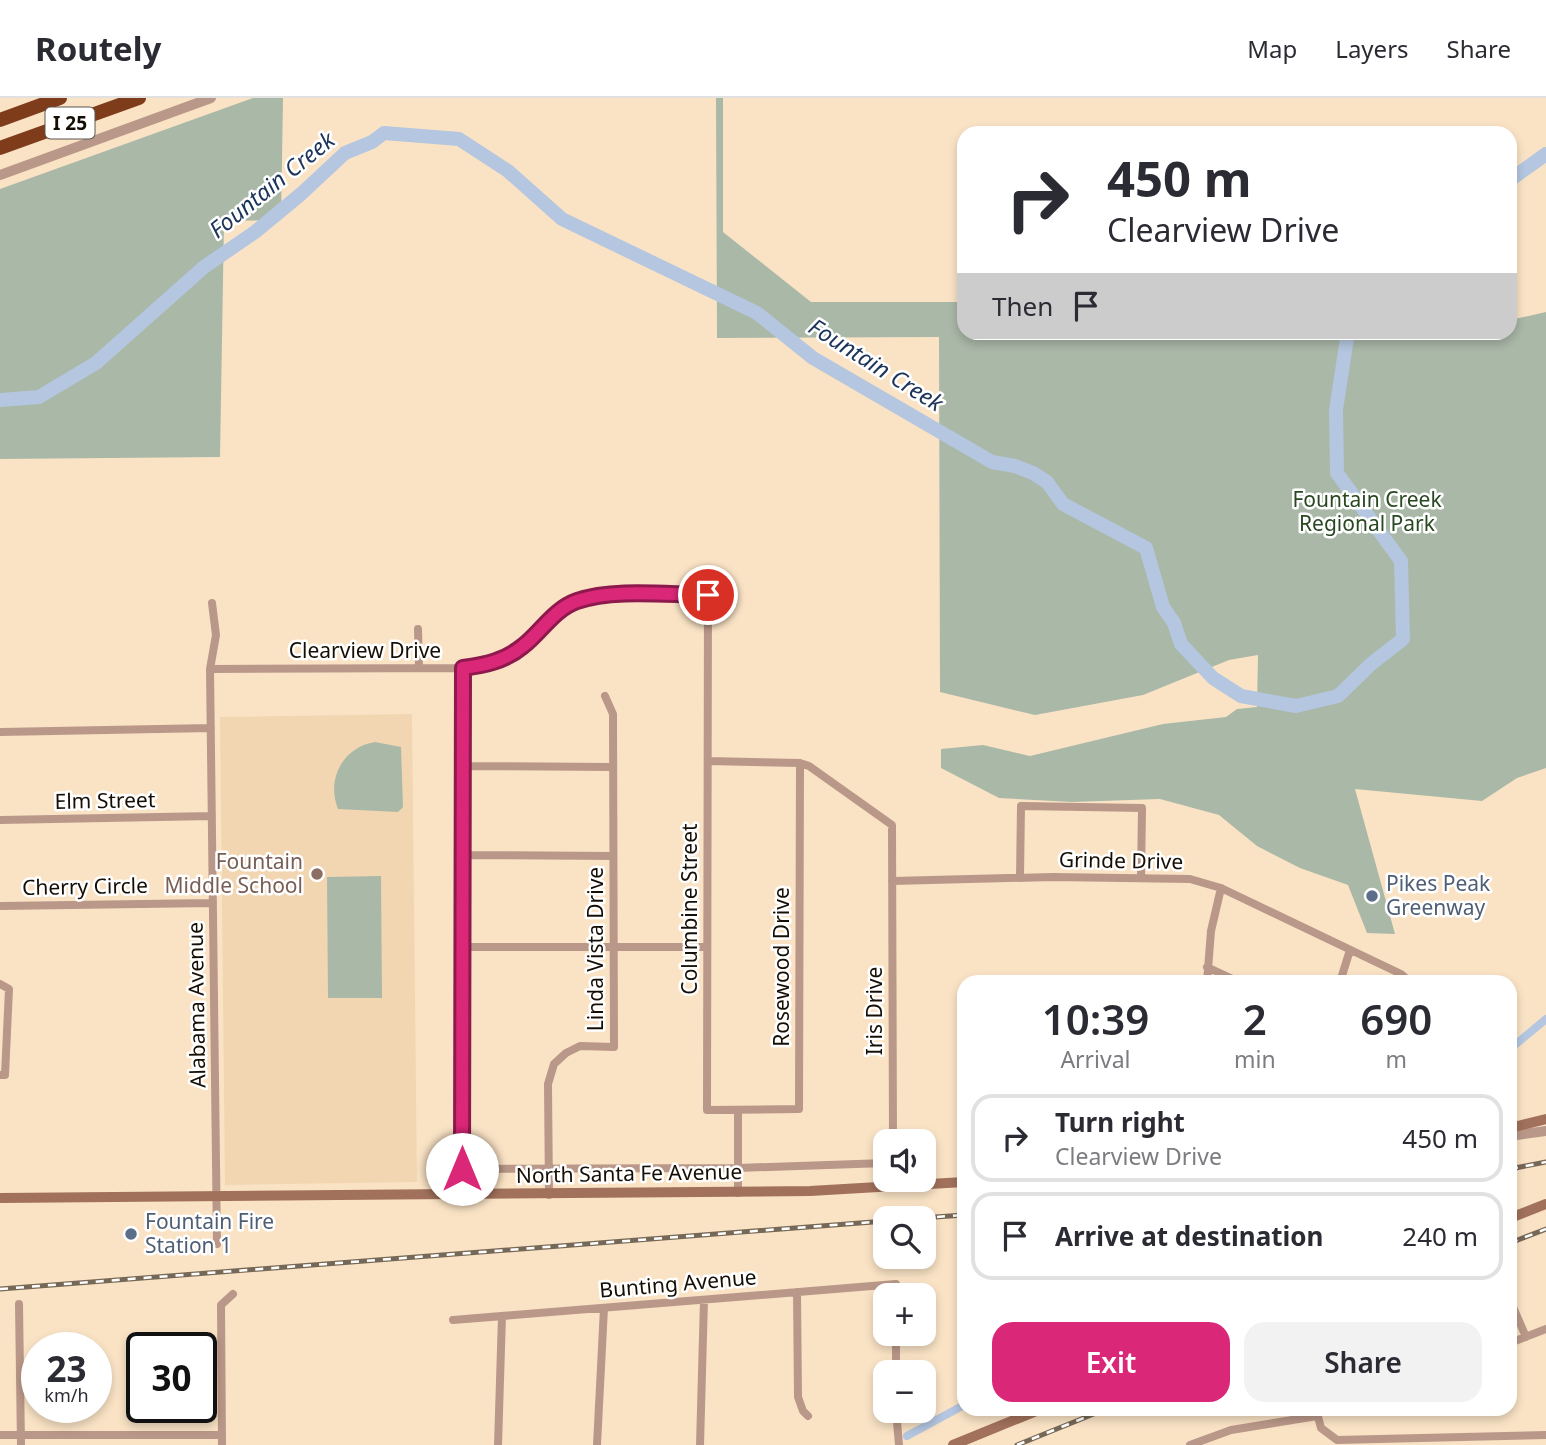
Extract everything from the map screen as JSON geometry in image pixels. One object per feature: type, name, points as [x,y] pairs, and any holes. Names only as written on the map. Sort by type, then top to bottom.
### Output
[{"type":"highway","name":"I 25","points":[[0,120],[60,98]]},
{"type":"highway","name":"I 25","points":[[0,148],[139,98]]},
{"type":"main road","points":[[1517,1126],[1546,1119]]},
{"type":"main road","name":"North Santa Fe Avenue","points":[[936,1182],[957,1182]]},
{"type":"main road","name":"North Santa Fe Avenue","points":[[0,1198],[738,1193],[873,1184]]},
{"type":"main road","points":[[1517,1215],[1546,1204]]},
{"type":"main road","points":[[953,1445],[1024,1416]]},
{"type":"street","points":[[0,175],[211,98]]},
{"type":"street","name":"Clearview Drive","points":[[210,669],[463,668],[492,664],[523,646],[547,621],[576,602],[612,595],[708,595]]},
{"type":"street","name":"Columbine Street","points":[[708,595],[707,1110],[737,1110]]},
{"type":"street","name":"Alabama Avenue","points":[[212,603],[216,635],[210,669],[217,1244]]},
{"type":"street","points":[[418,629],[419,668]]},
{"type":"street","points":[[462,1195],[463,668]]},
{"type":"street","name":"Linda Vista Drive","points":[[549,1195],[548,1084],[554,1064],[566,1053],[580,1046],[614,1047],[613,714],[605,696]]},
{"type":"street","points":[[0,732],[211,728]]},
{"type":"street","points":[[708,761],[800,763]]},
{"type":"street","name":"Iris Drive","points":[[800,763],[809,766],[892,825],[893,1129]]},
{"type":"street","name":"Rosewood Drive","points":[[737,1110],[799,1109],[800,763]]},
{"type":"street","points":[[462,766],[613,767]]},
{"type":"street","points":[[1020,877],[1021,806],[1142,808],[1141,878]]},
{"type":"street","name":"Elm Street","points":[[0,820],[212,816]]},
{"type":"street","points":[[462,855],[613,856]]},
{"type":"street","name":"Grinde Drive","points":[[892,881],[1020,877],[1190,879],[1221,888],[1402,975]]},
{"type":"street","points":[[1207,975],[1211,931],[1221,888]]},
{"type":"street","name":"Cherry Circle","points":[[0,906],[213,904]]},
{"type":"street","points":[[462,947],[707,947]]},
{"type":"street","points":[[1341,975],[1350,950]]},
{"type":"street","points":[[1207,967],[1224,975]]},
{"type":"street","points":[[0,984],[9,989],[3,1075]]},
{"type":"street","points":[[737,1110],[738,1193]]},
{"type":"street","points":[[1517,1135],[1546,1131]]},
{"type":"street","points":[[462,1169],[738,1168],[873,1163]]},
{"type":"street","name":"Bunting Avenue","points":[[453,1320],[873,1286]]},
{"type":"street","points":[[797,1292],[798,1397],[808,1416]]},
{"type":"street","points":[[0,1435],[222,1440],[221,1305],[233,1294]]},
{"type":"street","points":[[700,1445],[704,1300]]},
{"type":"street","points":[[19,1304],[21,1445]]},
{"type":"street","points":[[597,1445],[604,1308]]},
{"type":"street","points":[[498,1445],[502,1316]]},
{"type":"street","points":[[1517,1316],[1526,1337]]},
{"type":"street","points":[[1517,1340],[1546,1329]]},
{"type":"street","points":[[1190,1445],[1231,1430],[1298,1416]]},
{"type":"street","points":[[1318,1416],[1321,1428],[1328,1436],[1346,1441],[1546,1436]]},
{"type":"street","points":[[897,1423],[899,1445]]},
{"type":"shaded area","name":"Fountain Middle School","points":[[412,714],[417,1182],[225,1185],[220,717]]},
{"type":"green space","points":[[253,98],[283,98],[281,220],[224,221],[220,457],[0,459],[0,189]]},
{"type":"green space","name":"Fountain Creek Regional Park","points":[[716,98],[723,98],[723,232],[811,302],[957,302],[957,340],[1517,340],[1517,318],[1546,312],[1546,768],[1517,778],[1482,801],[1355,789],[1395,934],[1367,933],[1348,885],[1300,868],[1257,846],[1219,815],[1160,799],[1072,802],[999,798],[941,768],[941,749],[983,745],[1030,756],[1163,724],[1226,717],[1237,709],[1257,707],[1258,655],[1229,660],[1143,695],[1035,715],[940,692],[939,337],[717,338]]},
{"type":"green space","points":[[375,742],[401,747],[403,807],[398,812],[338,809],[334,787],[340,766],[354,750]]},
{"type":"green space","points":[[381,876],[382,998],[328,998],[327,877]]},
{"type":"waterway","name":"Fountain Creek","points":[[0,400],[39,397],[96,363],[204,267],[255,232],[345,153],[372,142],[384,133],[459,139],[508,171],[562,219],[757,313],[813,358],[992,462],[1033,473],[1047,482],[1063,504],[1146,548],[1163,607],[1174,623],[1181,644],[1213,678],[1241,696],[1296,706],[1338,696],[1371,664],[1403,639],[1401,561],[1337,473],[1336,410],[1347,340]]},
{"type":"waterway","name":"Fountain Creek","points":[[1517,175],[1546,154]]},
{"type":"waterway","points":[[1517,1043],[1546,1019]]},
{"type":"waterway","points":[[907,1436],[957,1409]]},
{"type":"railway","points":[[1517,1168],[1546,1162]]},
{"type":"railway","points":[[936,1217],[957,1215]]},
{"type":"railway","points":[[0,1289],[873,1222]]},
{"type":"railway","points":[[1517,1240],[1546,1229]]},
{"type":"railway","points":[[1017,1445],[1089,1416]]},
{"type":"place","name":"Fountain Middle School","points":[[317,874]]},
{"type":"place","name":"Pikes Peak Greenway","points":[[1372,896]]},
{"type":"place","name":"Fountain Fire Station 1","points":[[131,1234]]},
{"type":"route","points":[[462,1169],[463,668],[492,664],[523,646],[547,621],[576,602],[612,595],[708,595]]}]
